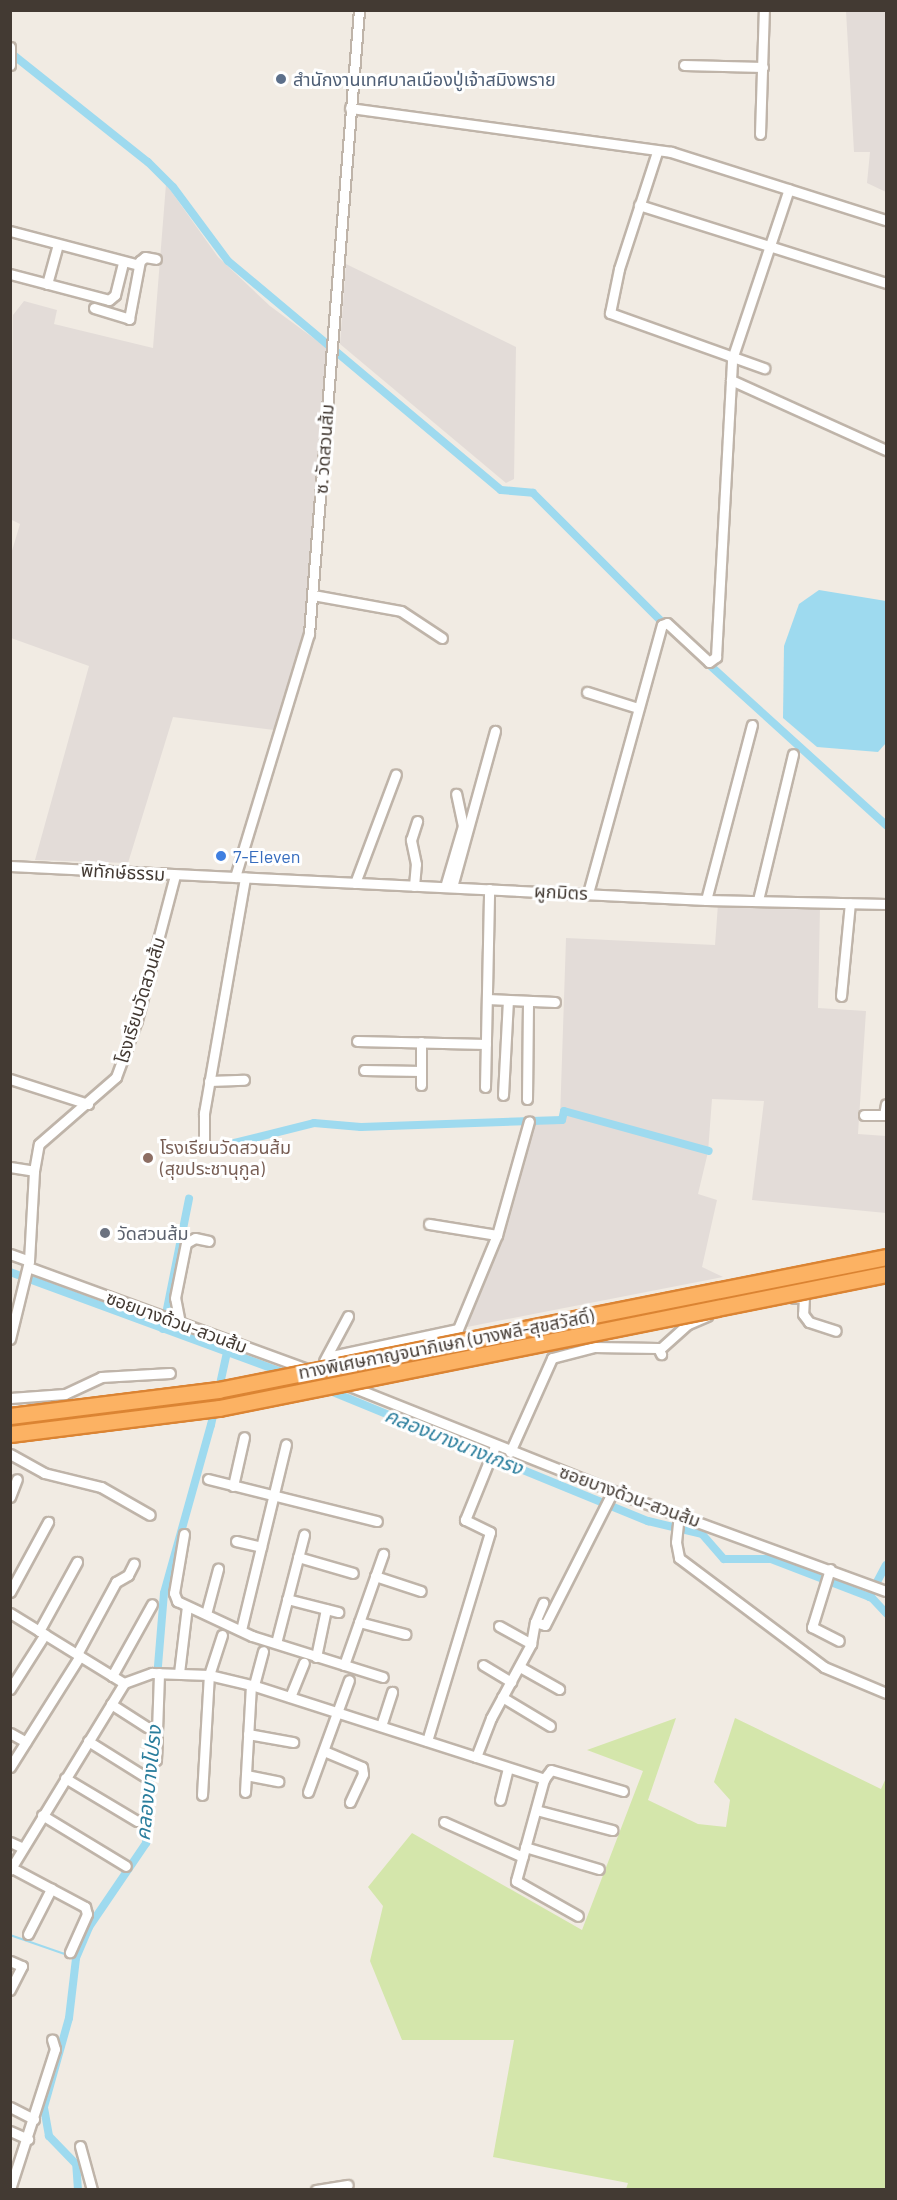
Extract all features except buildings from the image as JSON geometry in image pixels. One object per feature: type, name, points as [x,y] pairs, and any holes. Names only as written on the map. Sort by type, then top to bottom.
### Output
[{"type":"highway","name":"ทางพิเศษกาญจนาภิเษก (บางพลี-สุขสวัสดิ์)","points":[[10,1416],[218,1390],[886,1257]]},
{"type":"highway","name":"ทางพิเศษกาญจนาภิเษก (บางพลี-สุขสวัสดิ์)","points":[[10,1434],[219,1408],[886,1274]]},
{"type":"street","name":"ซ. วัดสวนส้ม","points":[[204,1145],[209,1081],[240,877],[302,667],[313,595],[359,10]]},
{"type":"street","points":[[760,134],[764,10]]},
{"type":"street","points":[[10,47],[10,65]]},
{"type":"street","points":[[684,65],[763,67]]},
{"type":"street","points":[[350,108],[657,152],[671,152],[886,220]]},
{"type":"street","points":[[657,152],[639,205],[610,313],[732,359],[764,368]]},
{"type":"street","points":[[588,893],[663,624],[709,662],[716,657],[732,359],[789,189]]},
{"type":"street","points":[[639,205],[886,283]]},
{"type":"street","points":[[10,231],[139,265]]},
{"type":"street","points":[[47,284],[58,244]]},
{"type":"street","points":[[94,308],[130,318],[142,258],[156,259]]},
{"type":"street","points":[[10,274],[112,300],[123,262]]},
{"type":"street","points":[[731,380],[886,450]]},
{"type":"street","points":[[313,595],[401,611],[442,638]]},
{"type":"street","points":[[586,692],[638,708]]},
{"type":"street","points":[[706,900],[752,726]]},
{"type":"street","points":[[449,887],[495,731]]},
{"type":"street","points":[[759,900],[793,754]]},
{"type":"street","points":[[355,883],[396,774]]},
{"type":"street","points":[[449,887],[463,825],[456,794]]},
{"type":"street","points":[[414,886],[416,864],[411,840],[417,820]]},
{"type":"street","name":"พิทักษ์ธรรม","points":[[10,866],[240,877]]},
{"type":"street","name":"โรงเรียนวัดสวนส้ม","points":[[10,1339],[28,1267],[34,1171],[43,1139],[112,1083],[126,1052],[175,875]]},
{"type":"street","name":"ผูกมิตร","points":[[240,877],[706,900],[886,904]]},
{"type":"street","points":[[485,1087],[489,889]]},
{"type":"street","points":[[842,996],[850,903]]},
{"type":"street","points":[[487,999],[555,1002]]},
{"type":"street","points":[[503,1095],[508,1000]]},
{"type":"street","points":[[527,1099],[528,1000]]},
{"type":"street","points":[[357,1041],[486,1044]]},
{"type":"street","points":[[421,1042],[421,1085]]},
{"type":"street","points":[[364,1070],[421,1071]]},
{"type":"street","points":[[10,1079],[88,1104]]},
{"type":"street","points":[[209,1081],[244,1080]]},
{"type":"street","points":[[864,1115],[884,1115],[886,1104]]},
{"type":"street","points":[[327,1358],[458,1329],[497,1235],[529,1120]]},
{"type":"street","points":[[10,1167],[34,1171]]},
{"type":"street","points":[[429,1224],[497,1235]]},
{"type":"street","points":[[180,1323],[175,1298],[186,1243],[195,1238],[209,1241]]},
{"type":"street","name":"ซอยบางด้วน-สวนส้ม","points":[[10,1254],[28,1267],[317,1373],[492,1454],[510,1452],[610,1495],[678,1516],[882,1590]]},
{"type":"street","points":[[510,1452],[552,1358],[594,1347],[661,1352],[688,1324],[703,1317],[801,1297],[806,1301],[805,1318],[836,1331]]},
{"type":"street","points":[[317,1373],[348,1316]]},
{"type":"street","points":[[10,1398],[65,1394],[101,1377],[170,1374]]},
{"type":"street","points":[[233,1486],[244,1437]]},
{"type":"street","points":[[241,1630],[286,1444]]},
{"type":"street","points":[[10,1454],[44,1473],[101,1487],[150,1515]]},
{"type":"street","points":[[427,1741],[490,1532],[465,1520],[492,1454]]},
{"type":"street","points":[[10,1497],[17,1479]]},
{"type":"street","points":[[208,1479],[378,1521]]},
{"type":"street","points":[[535,1622],[545,1625],[610,1495]]},
{"type":"street","points":[[678,1516],[676,1530],[679,1558],[836,1673],[886,1693]]},
{"type":"street","points":[[10,1592],[48,1522]]},
{"type":"street","points":[[184,1534],[174,1596],[187,1606],[276,1643],[383,1677]]},
{"type":"street","points":[[276,1643],[304,1535]]},
{"type":"street","points":[[236,1540],[261,1547]]},
{"type":"street","points":[[344,1665],[383,1554]]},
{"type":"street","points":[[298,1557],[353,1573]]},
{"type":"street","points":[[10,1689],[42,1633],[77,1562]]},
{"type":"street","points":[[10,1767],[78,1655],[116,1582],[128,1575],[134,1563]]},
{"type":"street","points":[[206,1614],[218,1569]]},
{"type":"street","points":[[829,1572],[812,1627],[839,1641]]},
{"type":"street","points":[[375,1576],[421,1591]]},
{"type":"street","points":[[287,1599],[338,1612]]},
{"type":"street","points":[[476,1757],[502,1697],[531,1644],[535,1622],[543,1603]]},
{"type":"street","points":[[112,1676],[152,1604]]},
{"type":"street","points":[[179,1673],[187,1606]]},
{"type":"street","points":[[316,1657],[326,1609]]},
{"type":"street","points":[[10,1613],[124,1683]]},
{"type":"street","points":[[359,1622],[405,1634]]},
{"type":"street","points":[[499,1626],[531,1644]]},
{"type":"street","points":[[202,1795],[209,1675],[222,1635]]},
{"type":"street","points":[[245,1792],[252,1685],[263,1651]]},
{"type":"street","points":[[290,1697],[304,1663]]},
{"type":"street","points":[[483,1665],[511,1682]]},
{"type":"street","points":[[520,1667],[559,1689]]},
{"type":"street","points":[[156,1760],[158,1673]]},
{"type":"street","points":[[70,1952],[86,1909],[11,1869],[124,1683],[144,1675],[179,1673],[209,1675],[252,1685],[540,1778]]},
{"type":"street","points":[[308,1792],[349,1680]]},
{"type":"street","points":[[381,1726],[392,1692]]},
{"type":"street","points":[[502,1697],[550,1726]]},
{"type":"street","points":[[111,1704],[147,1727]]},
{"type":"street","points":[[10,1733],[26,1742]]},
{"type":"street","points":[[248,1734],[293,1742]]},
{"type":"street","points":[[88,1741],[144,1776]]},
{"type":"street","points":[[324,1751],[362,1767],[363,1774],[350,1802]]},
{"type":"street","points":[[500,1800],[508,1768]]},
{"type":"street","points":[[578,1916],[517,1884],[536,1810],[540,1778],[551,1770],[623,1791]]},
{"type":"street","points":[[246,1775],[278,1781]]},
{"type":"street","points":[[65,1778],[137,1821]]},
{"type":"street","points":[[536,1810],[612,1830]]},
{"type":"street","points":[[42,1815],[126,1866]]},
{"type":"street","points":[[444,1822],[524,1852],[599,1869]]},
{"type":"street","points":[[10,1842],[22,1848]]},
{"type":"street","points":[[27,1934],[51,1889]]},
{"type":"street","points":[[10,1961],[22,1966],[10,1990]]},
{"type":"street","points":[[11,2188],[55,2049],[51,2039]]},
{"type":"street","points":[[10,2107],[34,2119]]},
{"type":"street","points":[[10,2131],[27,2139]]},
{"type":"street","points":[[80,2146],[92,2190]]},
{"type":"street","points":[[316,2190],[348,2185]]},
{"type":"shaded area","points":[[846,11],[886,11],[886,192],[867,183],[870,152],[854,152]]},
{"type":"shaded area","points":[[166,184],[218,257],[270,306],[327,348],[309,622],[274,730],[173,717],[128,863],[35,860],[89,666],[11,638],[11,554],[20,524],[10,519],[13,315],[24,301],[57,310],[54,324],[153,348]]},
{"type":"shaded area","points":[[346,264],[516,347],[514,479],[506,483],[340,344]]},
{"type":"shaded area","points":[[718,904],[820,907],[818,1008],[866,1011],[858,1134],[886,1136],[886,1213],[752,1200],[764,1101],[712,1099],[708,1152],[698,1194],[717,1200],[702,1267],[723,1277],[462,1328],[534,1121],[560,1119],[566,938],[715,945]]},
{"type":"green space","points":[[676,1718],[648,1800],[698,1824],[726,1827],[730,1800],[714,1782],[735,1718],[881,1789],[886,1778],[886,2189],[626,2189],[628,2183],[493,2157],[514,2040],[402,2040],[370,1961],[383,1906],[368,1887],[412,1833],[582,1930],[643,1771],[587,1750]]},
{"type":"water","points":[[819,590],[886,601],[886,743],[878,752],[817,747],[783,718],[784,646],[799,604]]},
{"type":"waterway","points":[[12,54],[148,162],[173,187],[228,261],[501,490],[533,493],[666,626]]},
{"type":"waterway","points":[[704,660],[886,825]]},
{"type":"waterway","points":[[210,1149],[314,1123],[361,1127],[562,1120],[564,1111],[709,1151]]},
{"type":"waterway","points":[[163,1329],[189,1199]]},
{"type":"waterway","name":"คลองบางนางเกรง","points":[[10,1272],[317,1385]]},
{"type":"waterway","name":"คลองบางโปรง","points":[[157,1678],[164,1593],[211,1425],[227,1352]]},
{"type":"waterway","name":"คลองบางนางเกรง","points":[[328,1390],[648,1521],[702,1534],[724,1559],[771,1559],[872,1598],[886,1613]]},
{"type":"waterway","points":[[869,1597],[886,1565]]},
{"type":"waterway","name":"คลองบางโปรง","points":[[78,2190],[76,2164],[49,2136],[44,2107],[69,2018],[76,1958],[89,1927],[146,1843],[152,1747]]},
{"type":"waterway","points":[[10,1935],[76,1958]]},
{"type":"place","name":"สำนักงานเทศบาลเมืองปู่เจ้าสมิงพราย","points":[[281,79]]},
{"type":"place","name":"7-Eleven","points":[[221,856]]},
{"type":"place","name":"โรงเรียนวัดสวนส้ม (สุขประชานุกูล)","points":[[148,1158]]},
{"type":"place","name":"วัดสวนส้ม","points":[[105,1233]]}]
